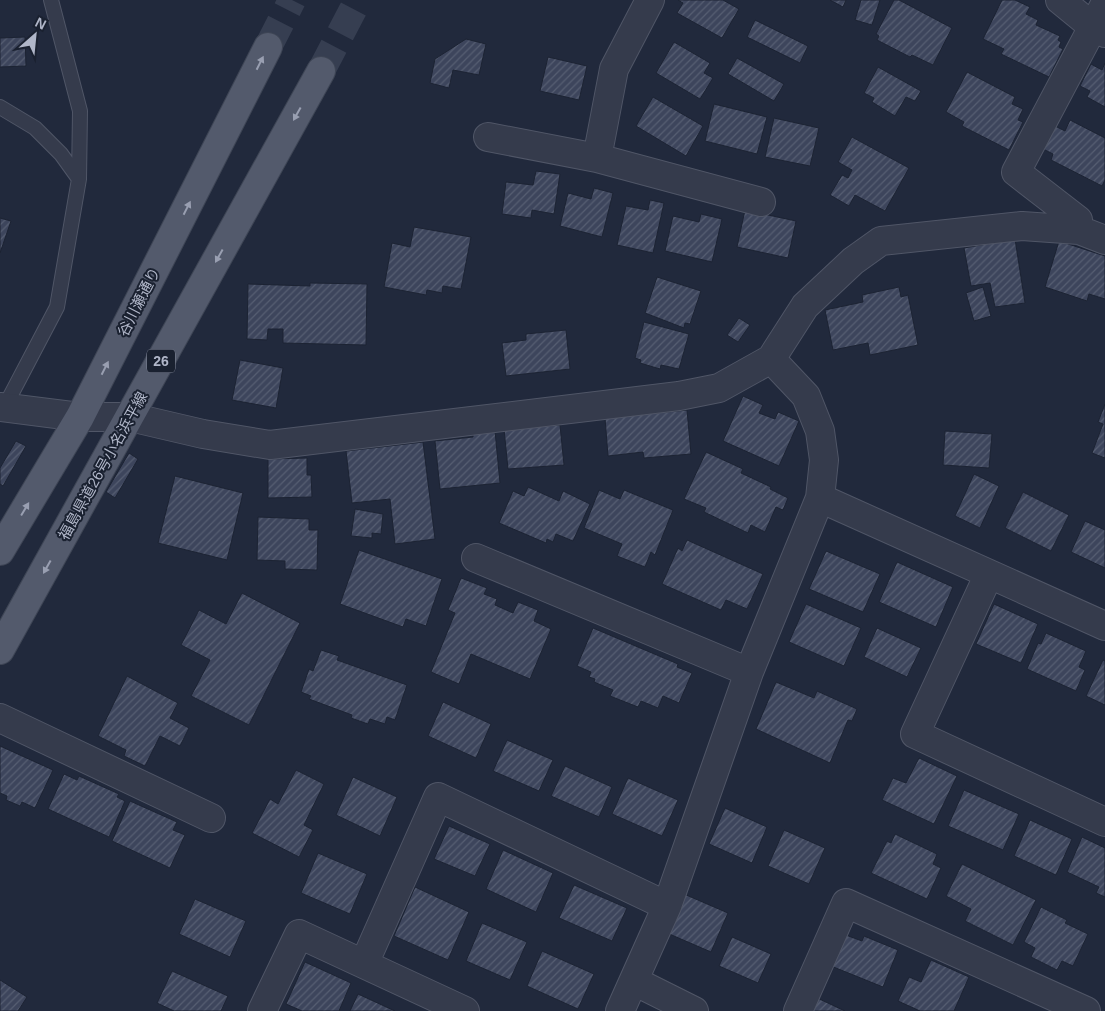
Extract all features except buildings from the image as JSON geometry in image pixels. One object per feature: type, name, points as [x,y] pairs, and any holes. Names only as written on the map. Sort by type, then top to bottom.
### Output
[{"type":"main road","name":"谷川瀬通り","points":[[0,551],[80,417],[268,47]]},
{"type":"main road","name":"福島県道26号小名浜平線","points":[[0,650],[321,71]]},
{"type":"street","points":[[597,158],[614,69],[650,0]]},
{"type":"street","points":[[1060,0],[1101,22],[1016,172],[1078,220],[1079,230]]},
{"type":"street","points":[[488,137],[597,158],[761,202]]},
{"type":"street","points":[[2,407],[80,417],[130,417],[203,434],[270,445],[679,396],[719,388],[771,359],[805,306],[853,261],[881,241],[1022,226],[1079,230],[1105,240]]},
{"type":"street","points":[[620,1011],[667,906],[750,672],[820,498],[824,460],[820,431],[806,396],[771,359]]},
{"type":"street","points":[[820,498],[1105,626]]},
{"type":"street","points":[[476,558],[750,672]]},
{"type":"street","points":[[989,574],[915,734],[1105,822]]},
{"type":"street","points":[[0,718],[211,818]]},
{"type":"street","points":[[364,964],[438,797],[667,906]]},
{"type":"street","points":[[798,1011],[846,903],[1086,1011]]},
{"type":"street","points":[[262,1011],[299,934],[465,1011]]},
{"type":"street","points":[[634,981],[694,1011]]},
{"type":"lane","points":[[2,407],[57,307],[80,179],[80,111],[51,0]]},
{"type":"lane","points":[[0,107],[35,128],[61,154],[80,179]]},
{"type":"tunnel","points":[[268,47],[292,0]]},
{"type":"tunnel","points":[[321,71],[358,0]]}]
